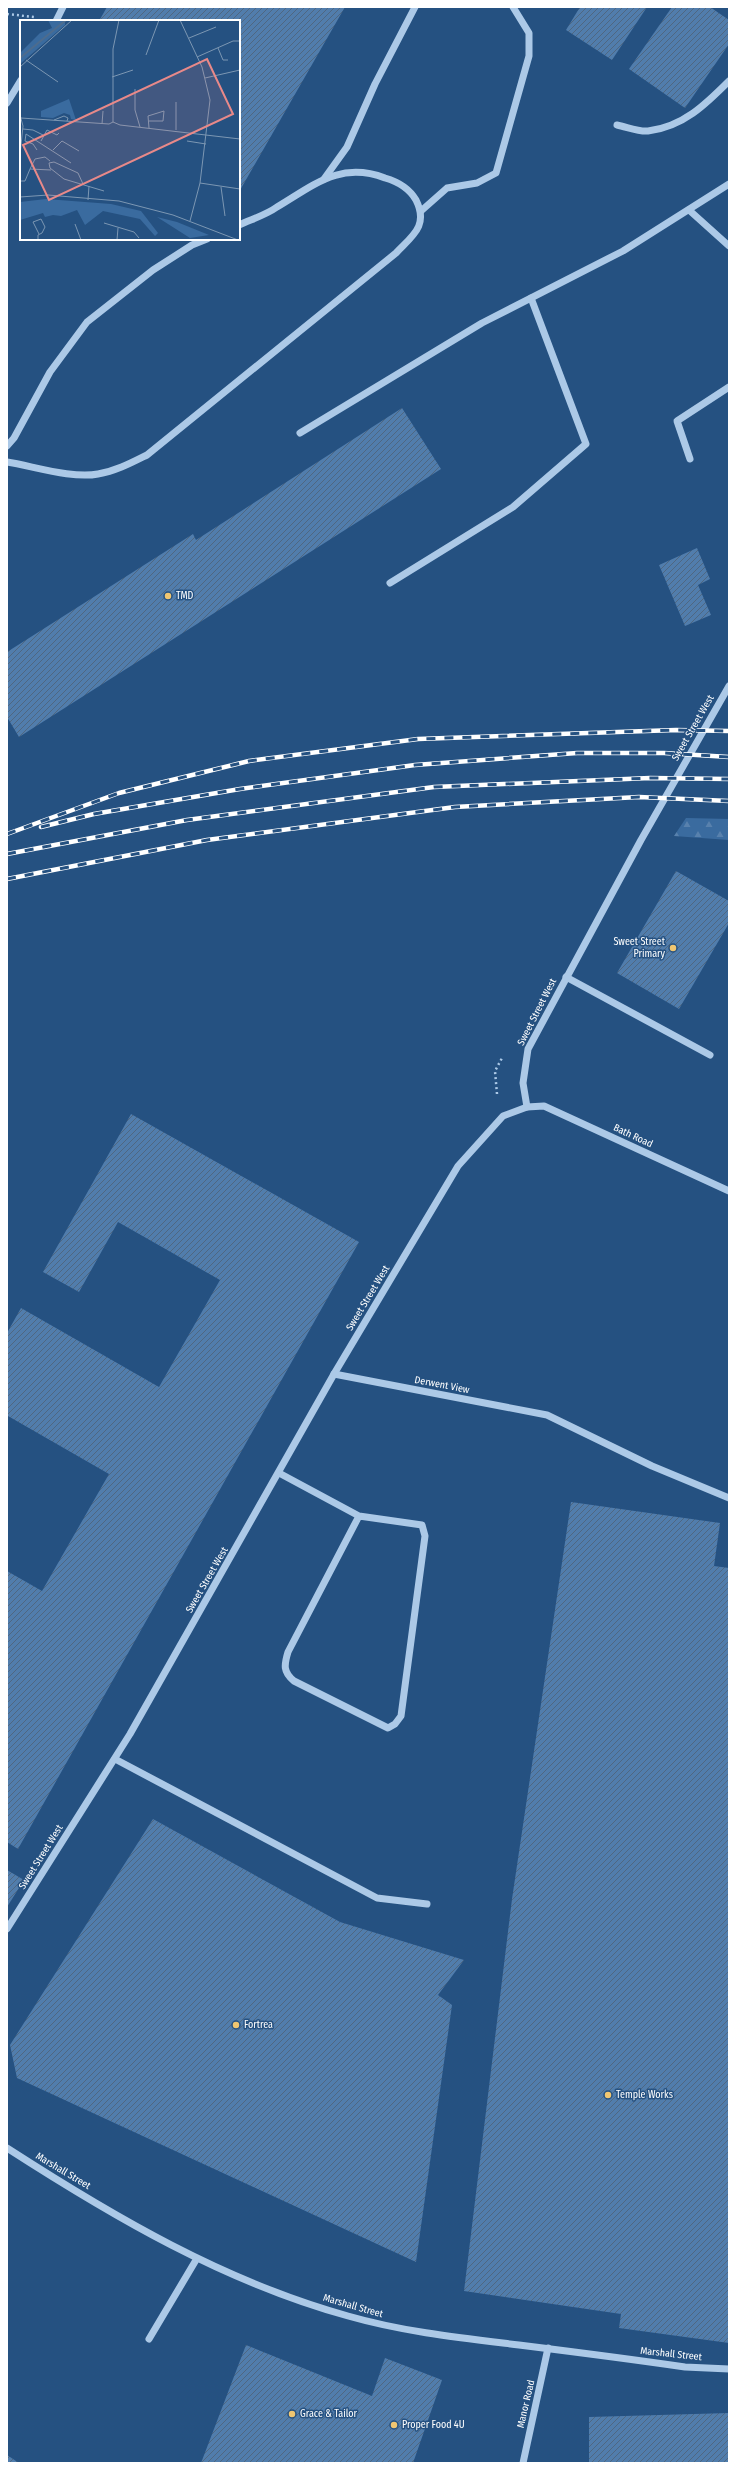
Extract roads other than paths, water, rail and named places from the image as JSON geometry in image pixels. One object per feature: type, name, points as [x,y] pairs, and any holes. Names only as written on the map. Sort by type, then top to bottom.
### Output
[{"type":"street","points":[[56,20],[63,7]]},
{"type":"street","points":[[324,179],[347,147],[375,84],[415,7]]},
{"type":"street","points":[[421,211],[447,188],[476,183],[496,173],[529,56],[529,33],[513,7]]},
{"type":"street","points":[[617,125],[647,131],[671,125],[701,110],[729,81]]},
{"type":"street","points":[[7,103],[20,82]]},
{"type":"street","points":[[7,462],[68,473],[96,474],[121,468],[147,455],[396,253],[419,230],[421,211],[410,190],[371,172],[348,171],[324,179],[276,209],[240,225]]},
{"type":"street","points":[[300,433],[482,323],[623,251],[729,184]]},
{"type":"street","points":[[689,210],[729,246]]},
{"type":"street","points":[[7,446],[14,438],[50,372],[87,322],[153,270],[192,245],[204,240]]},
{"type":"street","points":[[390,583],[513,507],[586,444],[532,298]]},
{"type":"street","points":[[690,459],[677,421],[729,387]]},
{"type":"street","name":"Sweet Street West","points":[[7,1929],[115,1759],[334,1374],[458,1166],[503,1116],[527,1107],[523,1083],[528,1049],[566,977],[729,686]]},
{"type":"street","points":[[566,977],[710,1055]]},
{"type":"street","name":"Bath Road","points":[[527,1107],[544,1106],[729,1191]]},
{"type":"street","name":"Derwent View","points":[[334,1374],[546,1415],[652,1466],[729,1498]]},
{"type":"street","points":[[279,1473],[359,1516],[422,1525],[425,1536],[401,1716],[395,1724],[388,1728],[294,1681],[286,1674],[284,1665],[288,1652],[359,1516]]},
{"type":"street","points":[[115,1759],[376,1898],[427,1904]]},
{"type":"street","name":"Marshall Street","points":[[7,2148],[57,2180],[196,2260],[277,2293],[347,2316],[413,2332],[548,2348],[685,2367],[729,2369]]},
{"type":"street","points":[[149,2339],[196,2260]]},
{"type":"street","name":"Manor Road","points":[[523,2463],[548,2348]]},
{"type":"railway","points":[[7,834],[119,793],[249,761],[418,739],[676,730],[729,731]]},
{"type":"railway","points":[[41,827],[94,814],[240,789],[415,765],[577,753],[664,753],[729,757]]},
{"type":"railway","points":[[7,854],[187,820],[434,787],[650,778],[729,779]]},
{"type":"railway","points":[[7,879],[207,840],[455,807],[639,797],[729,801]]},
{"type":"place","name":"TMD","points":[[168,596]]},
{"type":"place","name":"Sweet Street Primary","points":[[673,948]]},
{"type":"place","name":"Fortrea","points":[[236,2025]]},
{"type":"place","name":"Temple Works","points":[[608,2095]]},
{"type":"place","name":"Grace & Tailor","points":[[292,2414]]},
{"type":"place","name":"Proper Food 4U","points":[[394,2425]]}]
